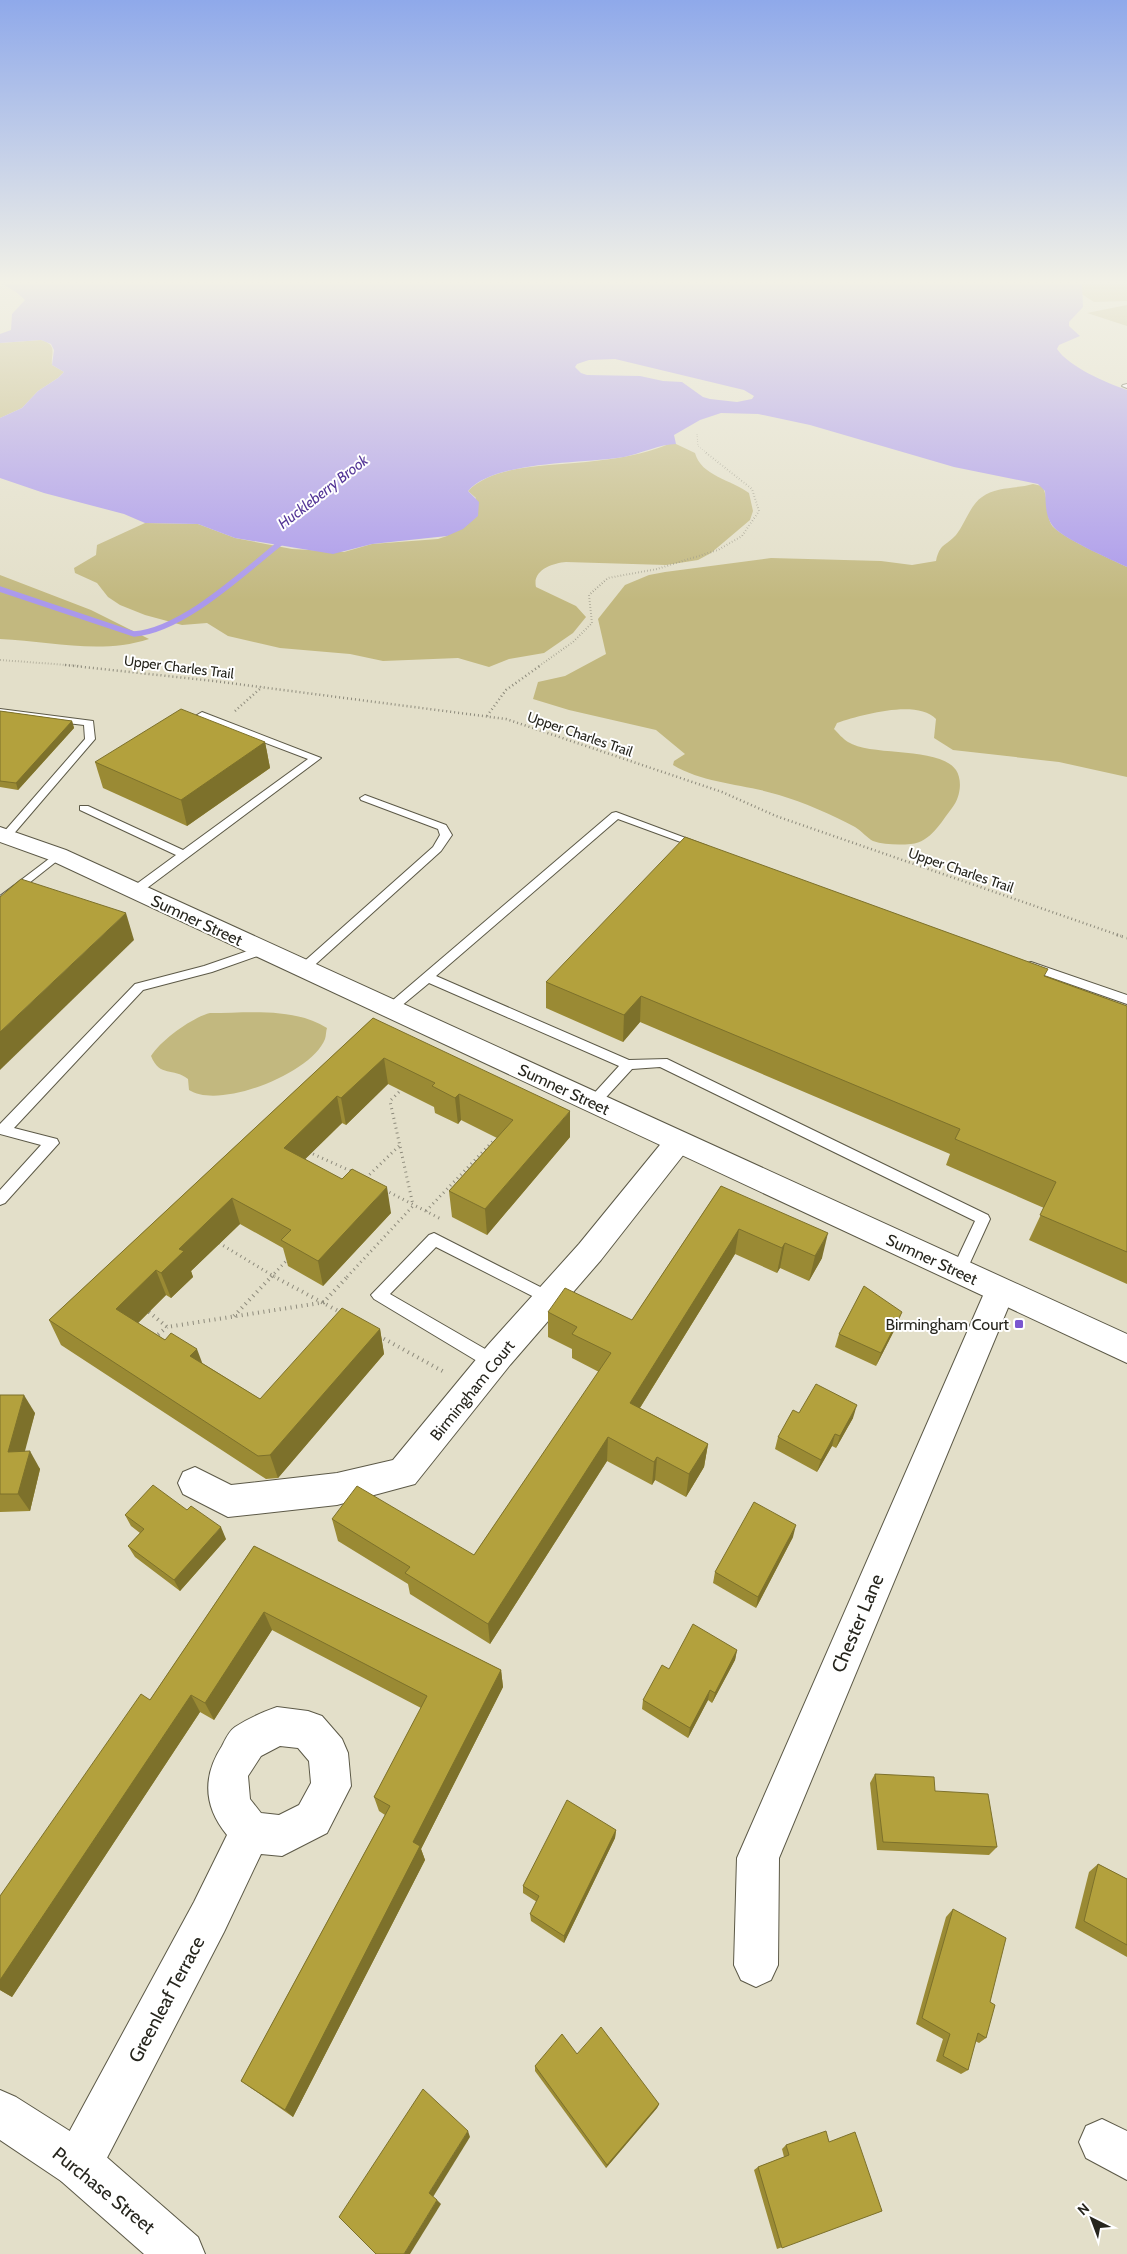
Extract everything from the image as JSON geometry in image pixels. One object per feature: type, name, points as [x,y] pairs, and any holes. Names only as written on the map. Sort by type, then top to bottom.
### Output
[{"type":"street","name":"Sumner Street","points":[[3,835],[58,855],[1127,1350]]},
{"type":"street","name":"Birmingham Court","points":[[195,1483],[228,1501],[337,1488],[403,1473],[493,1362],[590,1252],[678,1142]]},
{"type":"street","name":"Chester Lane","points":[[756,1965],[758,1858],[1000,1291]]},
{"type":"street","name":"Greenleaf Terrace","points":[[78,2164],[209,1917],[250,1832]]},
{"type":"street","name":"Purchase Street","points":[[0,2113],[78,2164],[181,2254]]},
{"type":"lane","points":[[0,712],[89,723],[90,739],[3,835]]},
{"type":"lane","points":[[135,891],[316,758],[202,715]]},
{"type":"lane","points":[[303,969],[437,849],[446,834],[442,827],[364,798]]},
{"type":"lane","points":[[84,808],[184,855]]},
{"type":"lane","points":[[390,1009],[616,815],[709,848]]},
{"type":"lane","points":[[0,902],[58,855]]},
{"type":"lane","points":[[2,1132],[139,987],[208,969],[262,950]]},
{"type":"lane","points":[[1023,963],[1127,1000]]},
{"type":"lane","points":[[427,977],[628,1065],[662,1062],[983,1219],[959,1272]]},
{"type":"lane","points":[[593,1103],[628,1065]]},
{"type":"lane","points":[[0,1199],[52,1143],[2,1132]]},
{"type":"lane","points":[[493,1362],[379,1295],[434,1239],[549,1298]]},
{"type":"path","points":[[487,716],[506,690],[573,642],[592,623],[589,594],[608,578],[657,569],[718,550],[742,536],[759,511],[752,489],[698,446],[697,434]]},
{"type":"path","name":"Upper Charles Trail","points":[[0,660],[90,667],[262,687],[506,719],[722,792],[776,816],[1127,938]]},
{"type":"path","points":[[220,722],[262,687]]},
{"type":"path","points":[[399,1092],[390,1101],[413,1206]]},
{"type":"path","points":[[426,1211],[494,1140]]},
{"type":"path","points":[[366,1179],[399,1146]]},
{"type":"path","points":[[313,1154],[374,1183]]},
{"type":"path","points":[[381,1188],[413,1206]]},
{"type":"path","points":[[149,1342],[167,1327],[324,1303],[413,1206]]},
{"type":"path","points":[[219,1243],[272,1276],[345,1315]]},
{"type":"path","points":[[234,1317],[288,1259]]},
{"type":"path","points":[[149,1312],[167,1327]]},
{"type":"path","points":[[374,1333],[454,1376]]},
{"type":"shaded area","points":[[0,389],[41,389],[22,408],[0,418]]},
{"type":"shaded area","points":[[669,444],[676,444],[695,453],[698,461],[710,472],[749,493],[753,511],[750,520],[711,553],[698,560],[666,565],[566,562],[545,568],[537,576],[536,587],[576,606],[586,617],[573,633],[544,653],[509,659],[489,667],[458,658],[383,661],[350,654],[280,648],[228,636],[207,623],[182,625],[145,615],[120,605],[108,597],[97,583],[75,573],[74,568],[96,555],[97,545],[145,523],[198,524],[235,538],[292,549],[344,552],[372,544],[438,539],[447,536],[476,498],[468,491],[479,482],[492,476],[524,468],[618,458],[639,454]]},
{"type":"shaded area","points":[[1033,484],[1042,486],[1046,495],[1049,519],[1055,529],[1074,541],[1127,567],[1127,777],[1059,762],[953,750],[934,738],[936,719],[927,713],[916,710],[888,710],[837,723],[834,729],[842,738],[859,747],[935,758],[947,763],[958,774],[960,789],[957,799],[930,835],[924,840],[911,844],[887,844],[873,841],[855,827],[828,813],[798,801],[766,791],[712,780],[685,771],[673,765],[674,761],[685,754],[656,730],[569,710],[533,699],[538,682],[565,676],[606,654],[598,619],[625,585],[649,575],[665,572],[771,558],[881,561],[912,565],[936,561],[941,548],[956,535],[978,500],[988,493],[1000,489]]},
{"type":"shaded area","points":[[0,575],[91,610],[149,639],[131,644],[94,647],[0,639]]},
{"type":"shaded area","points":[[255,1012],[285,1014],[314,1021],[327,1028],[325,1038],[317,1052],[303,1064],[284,1075],[264,1085],[242,1092],[203,1095],[189,1090],[188,1079],[182,1075],[158,1067],[151,1056],[162,1043],[178,1030],[195,1019],[210,1013]]},
{"type":"water","points":[[41,389],[692,389],[703,397],[710,399],[737,402],[752,399],[754,396],[741,389],[1125,389],[1127,390],[1127,567],[1086,548],[1057,530],[1048,517],[1045,491],[1038,484],[954,467],[810,425],[758,414],[721,413],[700,420],[674,435],[676,444],[624,457],[519,468],[481,481],[468,491],[479,502],[478,516],[463,529],[447,536],[372,544],[333,554],[235,538],[198,524],[145,523],[124,514],[44,493],[0,478],[0,418],[22,408]]},
{"type":"building","points":[[181,709],[265,742],[181,800],[95,762]]},
{"type":"building","points":[[0,711],[72,721],[16,783],[0,781]]},
{"type":"building","points":[[685,837],[1048,969],[1044,976],[1127,1006],[1127,1252],[1040,1215],[1056,1182],[955,1139],[960,1129],[641,996],[624,1015],[546,982]]},
{"type":"building","points":[[21,879],[126,913],[0,1032],[0,897]]},
{"type":"building","points":[[373,1018],[570,1111],[485,1209],[449,1191],[513,1120],[459,1094],[455,1098],[432,1086],[435,1083],[384,1058],[341,1098],[337,1096],[284,1148],[342,1179],[352,1169],[387,1187],[318,1261],[281,1240],[291,1230],[232,1198],[179,1249],[184,1251],[161,1273],[156,1270],[116,1309],[165,1340],[171,1333],[197,1349],[190,1356],[260,1399],[342,1308],[380,1329],[270,1455],[258,1456],[49,1320]]},
{"type":"building","points":[[721,1186],[828,1233],[815,1256],[785,1243],[782,1248],[739,1229],[630,1403],[708,1444],[689,1474],[657,1457],[654,1462],[608,1437],[488,1624],[405,1573],[410,1567],[332,1519],[357,1486],[474,1555],[611,1353],[572,1334],[577,1327],[548,1312],[565,1288],[632,1320]]},
{"type":"building","points":[[864,1286],[902,1312],[881,1353],[839,1334]]},
{"type":"building","points":[[816,1384],[857,1405],[840,1436],[835,1434],[821,1460],[778,1437],[793,1410],[799,1413]]},
{"type":"building","points":[[0,1395],[24,1395],[8,1452],[30,1451],[18,1494],[0,1494]]},
{"type":"building","points":[[153,1485],[187,1510],[191,1506],[221,1527],[174,1580],[128,1546],[144,1529],[125,1515]]},
{"type":"building","points":[[754,1502],[796,1525],[758,1597],[715,1572]]},
{"type":"building","points":[[254,1546],[501,1670],[413,1842],[420,1846],[285,2110],[241,2081],[390,1806],[374,1797],[427,1696],[264,1612],[205,1703],[191,1695],[0,1980],[0,1896],[141,1694],[150,1700]]},
{"type":"building","points":[[693,1624],[737,1650],[715,1693],[710,1690],[690,1728],[643,1700],[662,1665],[669,1669]]},
{"type":"building","points":[[875,1774],[934,1777],[935,1791],[988,1794],[997,1847],[883,1842]]},
{"type":"building","points":[[567,1800],[616,1830],[564,1936],[530,1914],[539,1896],[523,1886]]},
{"type":"building","points":[[1098,1864],[1127,1879],[1127,1945],[1084,1921]]},
{"type":"building","points":[[953,1909],[1006,1938],[990,2002],[995,2005],[986,2038],[978,2033],[968,2070],[943,2056],[950,2034],[922,2018]]},
{"type":"building","points":[[601,2027],[659,2104],[607,2165],[535,2066],[562,2034],[577,2054]]},
{"type":"building","points":[[423,2089],[468,2131],[429,2193],[437,2200],[404,2254],[376,2254],[339,2217]]},
{"type":"building","points":[[826,2131],[829,2142],[855,2132],[882,2211],[782,2248],[758,2167],[789,2155],[786,2145]]},
{"type":"waterway","name":"Huckleberry Brook","points":[[0,589],[134,634],[153,630],[193,611],[233,582],[284,540]]},
{"type":"place","name":"Birmingham Court","points":[[1019,1324]]}]
